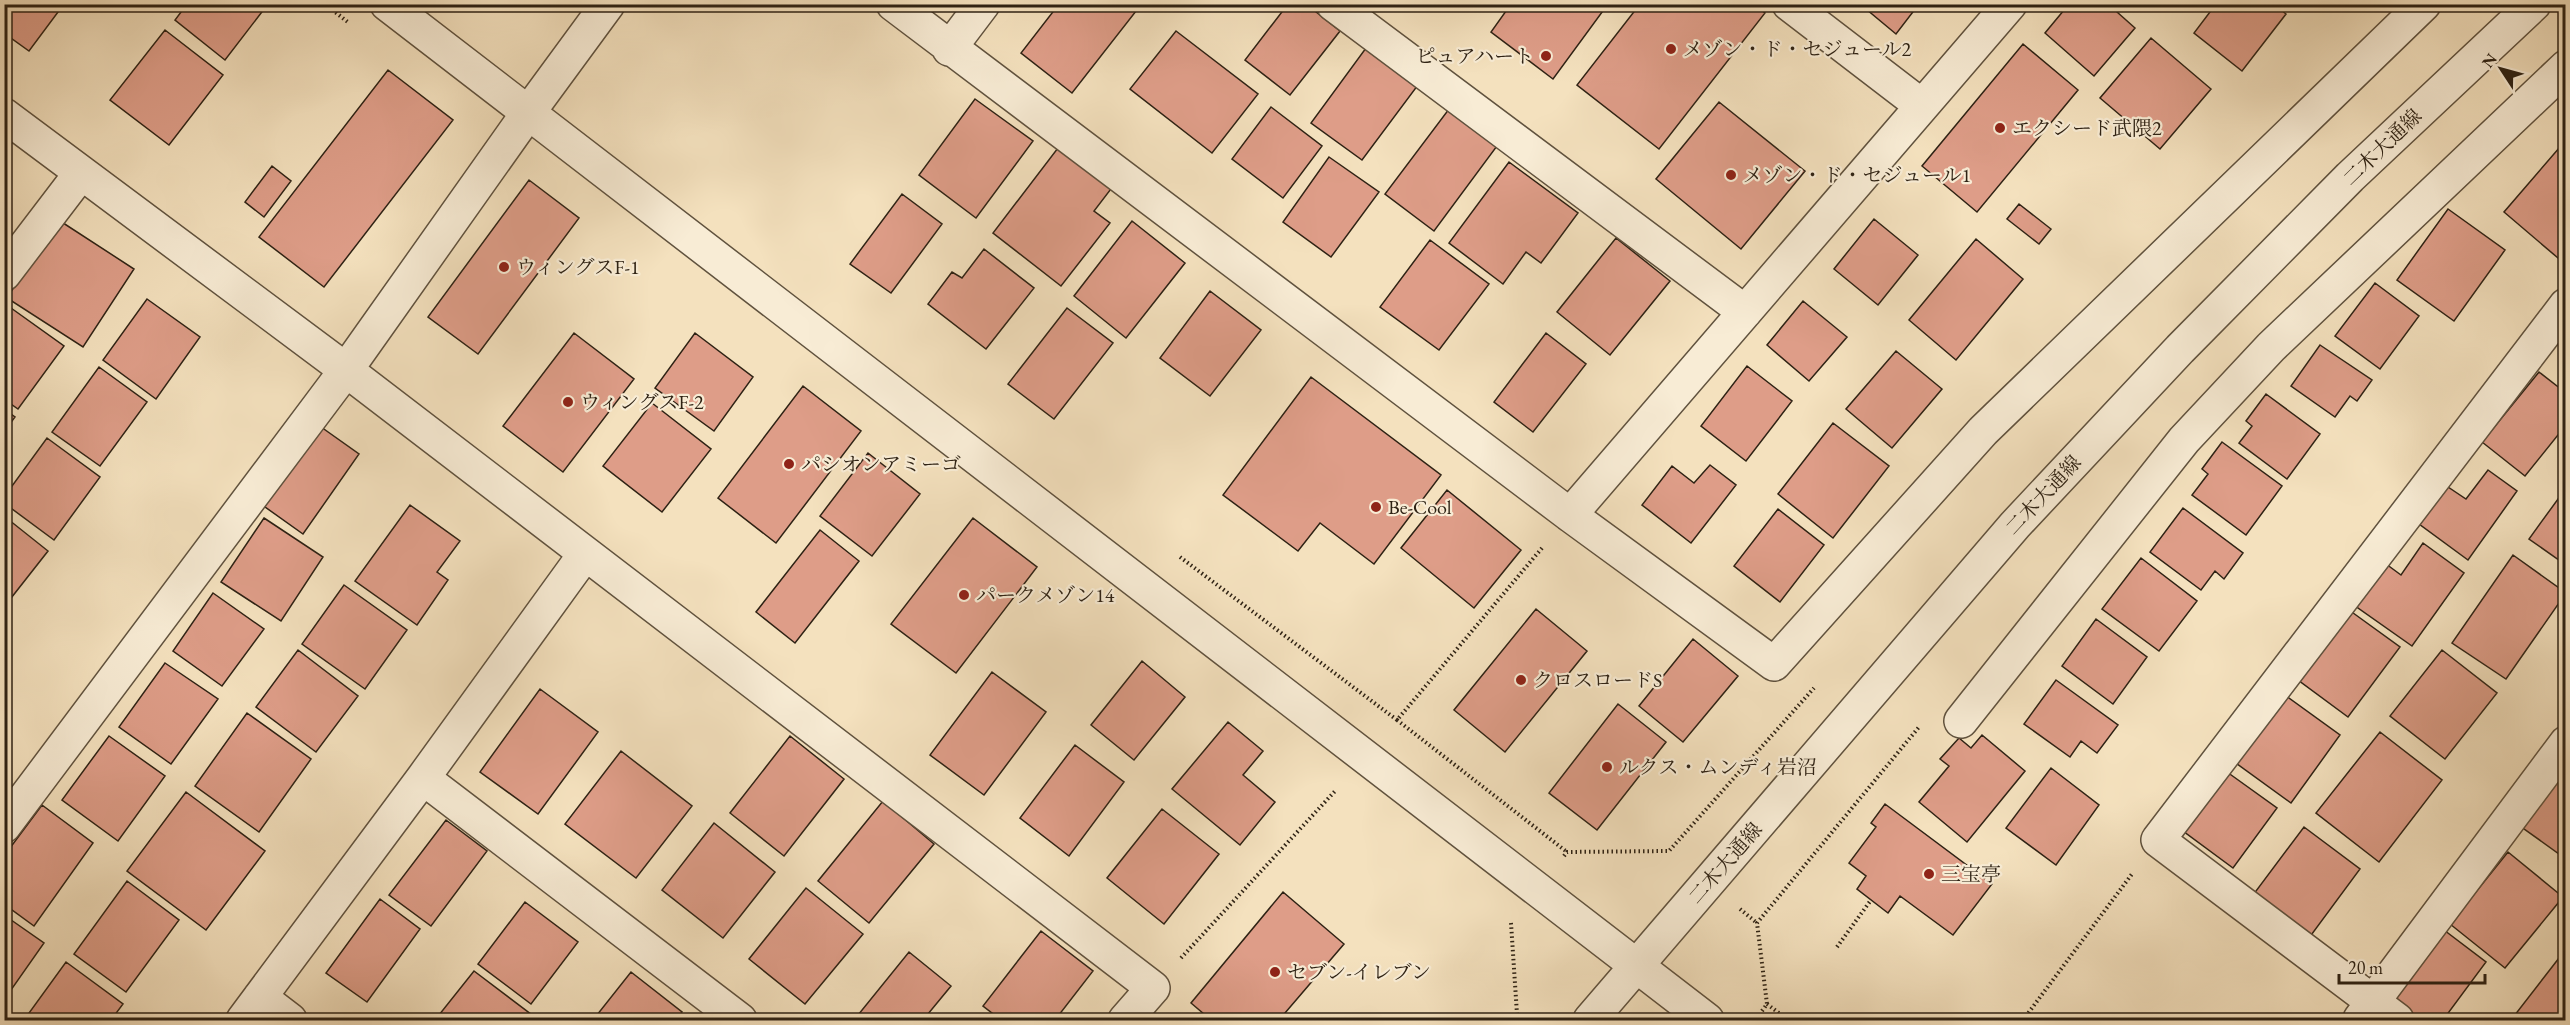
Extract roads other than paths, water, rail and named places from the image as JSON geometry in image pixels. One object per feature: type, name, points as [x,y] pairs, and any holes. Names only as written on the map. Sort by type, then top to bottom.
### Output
[{"type":"street","points":[[387,4],[1707,1020]]},
{"type":"street","points":[[4,826],[346,370],[528,112],[608,4]]},
{"type":"street","points":[[893,4],[949,49],[1570,515],[1774,664],[1983,431],[2424,4]]},
{"type":"street","points":[[949,49],[983,4]]},
{"type":"street","points":[[1333,4],[1745,312]]},
{"type":"street","points":[[1788,4],[1922,106]]},
{"type":"street","points":[[1570,515],[2010,4]]},
{"type":"street","name":"二木大通線","points":[[1590,1020],[2015,525],[2180,349],[2350,177],[2534,4]]},
{"type":"street","points":[[1961,721],[2192,431],[2271,346],[2565,67]]},
{"type":"street","points":[[4,115],[346,370],[1153,988],[1125,1020]]},
{"type":"street","points":[[4,274],[81,173]]},
{"type":"street","points":[[2565,305],[2158,840],[2376,1014],[2565,743]]},
{"type":"street","points":[[290,1020],[251,1009],[423,778],[585,554]]},
{"type":"street","points":[[423,778],[740,1020]]},
{"type":"place","name":"メゾン・ド・セジュール2","points":[[1671,49]]},
{"type":"place","name":"ピュアハート","points":[[1546,56]]},
{"type":"place","name":"エクシード武隈2","points":[[2000,128]]},
{"type":"place","name":"メゾン・ド・セジュール1","points":[[1731,175]]},
{"type":"place","name":"ウィングスF-1","points":[[504,267]]},
{"type":"place","name":"ウィングスF-2","points":[[568,402]]},
{"type":"place","name":"パシオンアミーゴ","points":[[789,464]]},
{"type":"place","name":"Be-Cool","points":[[1376,507]]},
{"type":"place","name":"パークメゾン14","points":[[964,595]]},
{"type":"place","name":"クロスロードS","points":[[1521,680]]},
{"type":"place","name":"ルクス・ムンディ岩沼","points":[[1607,767]]},
{"type":"place","name":"三宝亭","points":[[1929,874]]},
{"type":"place","name":"セブン-イレブン","points":[[1275,972]]}]
